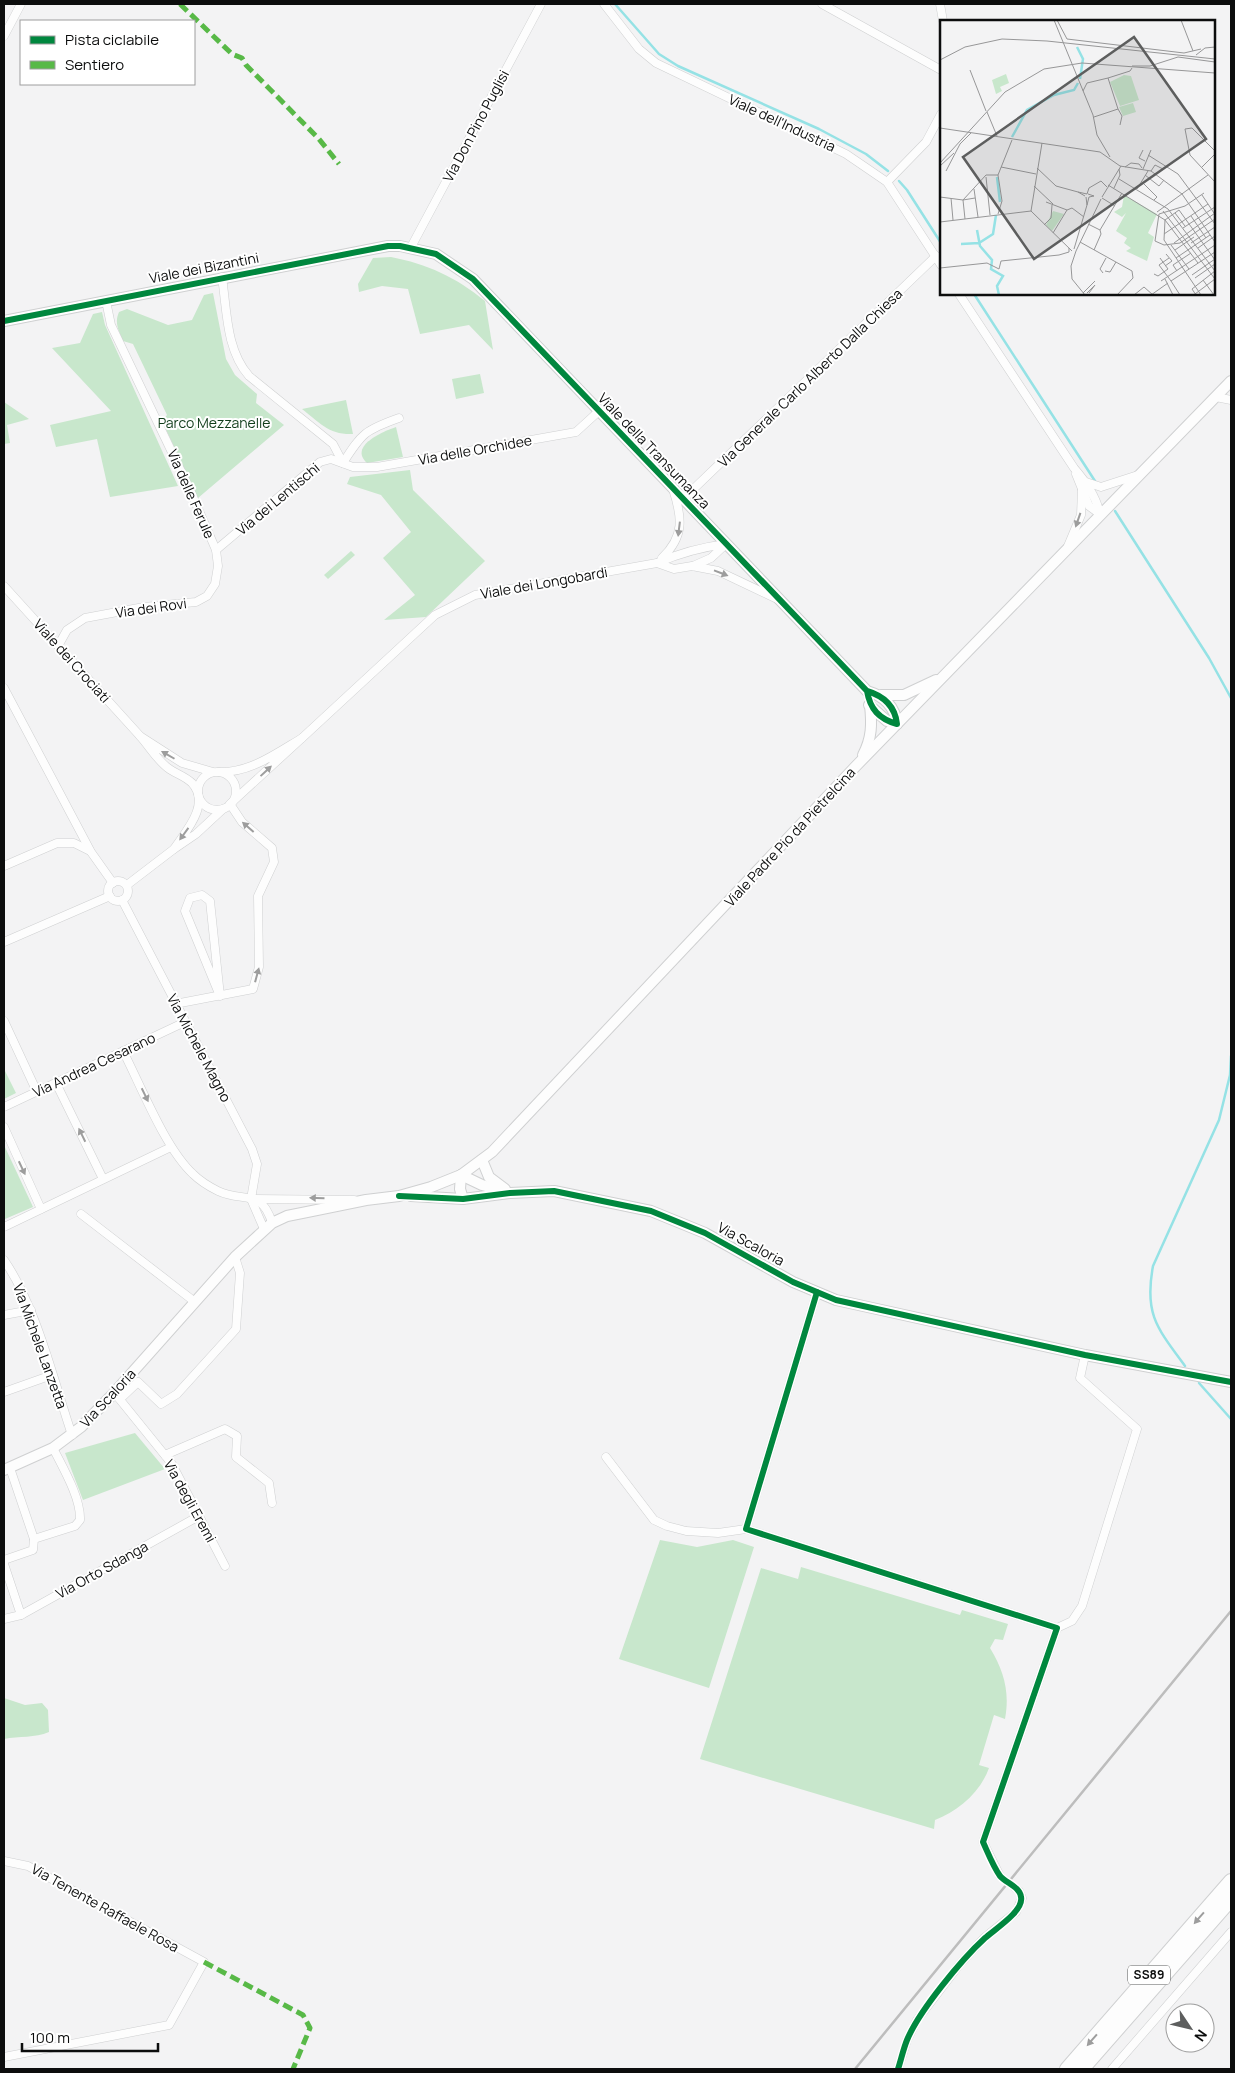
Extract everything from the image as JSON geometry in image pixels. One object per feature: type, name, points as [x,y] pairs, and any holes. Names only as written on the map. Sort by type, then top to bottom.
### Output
[{"type":"highway","name":"SS89","points":[[1067,2069],[1231,1881]]},
{"type":"highway","name":"SS89","points":[[1082,2069],[1231,1899]]},
{"type":"street","points":[[4,36],[21,4]]},
{"type":"street","name":"Via Don Pino Puglisi","points":[[410,249],[541,4]]},
{"type":"street","name":"Viale dell'Industria","points":[[604,4],[639,49],[656,63],[846,154],[887,182],[940,263]]},
{"type":"street","points":[[822,4],[940,69]]},
{"type":"street","points":[[940,4],[943,20]]},
{"type":"street","points":[[887,182],[926,142],[940,116]]},
{"type":"street","name":"Viale dei Bizantini","points":[[4,321],[388,246],[400,246],[410,249]]},
{"type":"street","name":"Viale della Transumanza","points":[[410,249],[436,254],[473,279],[867,691]]},
{"type":"street","name":"Via Generale Carlo Alberto Dalla Chiesa","points":[[683,499],[936,256]]},
{"type":"street","points":[[222,277],[232,348],[240,366],[333,444],[344,463],[359,438],[375,426],[399,418]]},
{"type":"street","points":[[960,295],[1074,468],[1086,482],[1098,503],[1100,514]]},
{"type":"street","name":"Via delle Ferule","points":[[106,301],[111,325],[216,550]]},
{"type":"street","name":"Viale Padre Pio da Pietrelcina","points":[[482,1160],[502,1143],[855,767],[1231,381]]},
{"type":"street","points":[[1216,397],[1231,400]]},
{"type":"street","name":"Via delle Orchidee","points":[[344,463],[353,467],[377,467],[576,432],[599,411]]},
{"type":"street","name":"Via dei Lentischi","points":[[216,550],[320,462],[331,460],[344,463]]},
{"type":"street","points":[[1074,468],[1089,506],[1100,514]]},
{"type":"street","points":[[1086,482],[1101,487],[1138,475]]},
{"type":"street","points":[[657,563],[671,550],[680,532],[680,508],[673,488]]},
{"type":"street","points":[[1067,548],[1081,515],[1082,490]]},
{"type":"street","name":"Viale dei Longobardi","points":[[230,804],[435,615],[475,594],[657,563],[703,547],[726,544]]},
{"type":"street","name":"Viale dei Longobardi","points":[[657,563],[674,569],[692,566],[711,558],[726,544]]},
{"type":"street","name":"Via dei Rovi","points":[[58,646],[67,630],[84,618],[144,607],[196,602],[207,596],[215,584],[218,566],[216,550]]},
{"type":"street","name":"Viale dei Longobardi","points":[[692,566],[718,571],[780,601]]},
{"type":"street","name":"Viale dei Crociati","points":[[4,586],[168,768],[191,782],[203,804],[207,808],[223,809]]},
{"type":"street","points":[[855,767],[869,744],[872,727],[867,691],[881,695],[904,695],[943,676]]},
{"type":"street","points":[[4,688],[91,852],[113,882]]},
{"type":"street","points":[[870,705],[887,722],[897,724],[896,713],[881,695]]},
{"type":"street","name":"Viale dei Crociati","points":[[140,736],[182,763],[216,772]]},
{"type":"street","name":"Viale dei Longobardi","points":[[216,772],[229,772],[254,765],[302,738]]},
{"type":"street","points":[[127,885],[196,834],[230,804],[236,794],[236,788],[230,777],[216,772],[208,774],[200,783],[199,804],[196,815],[174,849]]},
{"type":"street","points":[[176,1004],[253,989],[259,967],[258,896],[274,862],[272,848],[242,822],[230,804]]},
{"type":"street","points":[[4,866],[58,843],[74,843],[91,852]]},
{"type":"street","points":[[121,881],[127,885],[128,894],[122,900],[116,901],[110,896],[108,888],[113,882],[121,881]]},
{"type":"street","points":[[202,895],[210,902],[220,996],[184,911],[190,898],[202,895]]},
{"type":"street","points":[[4,942],[110,896]]},
{"type":"street","name":"Via Michele Magno","points":[[122,900],[252,1149],[257,1164],[251,1199]]},
{"type":"street","points":[[4,1021],[37,1092]]},
{"type":"street","name":"Via Andrea Cesarano","points":[[4,1107],[185,1022]]},
{"type":"street","points":[[123,1051],[171,1147],[192,1174],[219,1192],[251,1199],[263,1204],[268,1210],[268,1226]]},
{"type":"street","points":[[56,1083],[103,1179]]},
{"type":"street","points":[[4,1127],[41,1209]]},
{"type":"street","points":[[4,1227],[171,1147]]},
{"type":"street","points":[[482,1160],[489,1177],[510,1192]]},
{"type":"street","name":"Via Scaloria","points":[[400,1196],[432,1187],[461,1175],[482,1160]]},
{"type":"street","points":[[461,1175],[460,1189],[463,1198]]},
{"type":"street","name":"Via Scaloria","points":[[461,1175],[482,1186],[510,1192]]},
{"type":"street","name":"Via Scaloria","points":[[7,1469],[53,1448],[72,1435],[117,1396],[195,1302],[235,1257],[268,1226],[288,1216],[366,1200],[400,1196],[463,1198],[510,1192],[554,1191],[651,1211],[705,1233],[793,1282],[836,1300],[1030,1341],[1085,1355],[1231,1382]]},
{"type":"street","name":"Via Scaloria","points":[[251,1199],[366,1200]]},
{"type":"street","points":[[81,1214],[195,1302]]},
{"type":"street","points":[[117,1396],[138,1382],[161,1404],[177,1394],[236,1329],[240,1273],[235,1257]]},
{"type":"street","name":"Via Michele Lanzetta","points":[[4,1260],[16,1278],[30,1310],[72,1435]]},
{"type":"street","points":[[746,1529],[817,1292]]},
{"type":"street","points":[[4,1315],[30,1310]]},
{"type":"street","points":[[606,1457],[654,1520],[660,1523],[686,1531],[718,1533],[746,1529],[1057,1628],[1072,1621],[1082,1606],[1137,1429],[1080,1378],[1085,1355]]},
{"type":"street","points":[[4,1392],[52,1375]]},
{"type":"street","name":"Via degli Eremi","points":[[117,1396],[172,1464],[225,1566]]},
{"type":"street","points":[[165,1455],[225,1429],[236,1436],[236,1456],[270,1483],[272,1503]]},
{"type":"street","points":[[34,1539],[75,1526],[80,1520],[80,1511],[53,1448]]},
{"type":"street","points":[[4,1560],[33,1550],[34,1539],[7,1469]]},
{"type":"street","name":"Via Orto Sdanga","points":[[4,1619],[21,1615],[199,1516]]},
{"type":"street","points":[[4,1564],[21,1615]]},
{"type":"street","points":[[1000,1876],[982,1842],[1057,1628]]},
{"type":"street","name":"Via Tenente Raffaele Rosa","points":[[4,1861],[28,1866],[204,1962],[169,2025],[4,2057]]},
{"type":"street","points":[[898,2069],[907,2040],[917,2020],[959,1965],[984,1938],[1016,1912],[1022,1898],[1019,1891],[1014,1887]]},
{"type":"street","points":[[1112,2069],[1231,1932]]},
{"type":"green space","points":[[391,257],[417,263],[452,278],[485,301],[493,350],[469,325],[420,334],[408,289],[382,286],[359,292],[358,284],[373,258]]},
{"type":"green space","name":"Parco Mezzanelle","points":[[213,293],[226,359],[235,375],[257,394],[256,403],[284,425],[198,498],[162,421],[167,415],[133,344],[123,341],[117,320],[119,312],[127,309],[168,325],[192,320],[204,295]]},
{"type":"green space","points":[[102,312],[105,325],[178,486],[110,497],[97,439],[56,447],[50,425],[111,411],[52,348],[80,343],[93,314]]},
{"type":"green space","points":[[480,374],[484,393],[456,399],[452,379]]},
{"type":"green space","points":[[346,400],[353,434],[331,430],[302,409]]},
{"type":"green space","points":[[4,402],[29,419],[7,425],[10,443],[4,444]]},
{"type":"green space","points":[[396,427],[403,457],[367,463],[362,457],[365,445],[370,440]]},
{"type":"green space","points":[[410,470],[413,490],[485,561],[426,617],[384,620],[415,595],[383,558],[411,532],[381,495],[347,484],[350,477]]},
{"type":"green space","points":[[351,551],[355,555],[328,579],[324,575]]},
{"type":"green space","points":[[4,1069],[16,1093],[4,1099]]},
{"type":"green space","points":[[4,1145],[33,1207],[5,1219],[4,1216]]},
{"type":"green space","points":[[135,1433],[165,1469],[83,1500],[65,1453]]},
{"type":"green space","points":[[660,1540],[697,1547],[733,1540],[754,1547],[709,1688],[619,1659]]},
{"type":"green space","points":[[801,1567],[960,1615],[962,1610],[1008,1624],[1003,1640],[995,1639],[990,1648],[1005,1682],[1007,1700],[1005,1719],[994,1715],[979,1765],[989,1768],[974,1793],[952,1812],[935,1820],[934,1829],[700,1759],[761,1568],[798,1579]]},
{"type":"green space","points":[[4,1698],[25,1705],[42,1703],[48,1710],[49,1732],[4,1739]]},
{"type":"waterway","points":[[615,4],[659,54],[678,66],[819,129],[866,154],[888,171]]},
{"type":"waterway","points":[[899,181],[907,190],[940,241]]},
{"type":"waterway","points":[[975,295],[1095,481]]},
{"type":"waterway","points":[[1115,511],[1209,658],[1231,698]]},
{"type":"waterway","points":[[1185,1366],[1155,1320],[1150,1297],[1153,1266],[1219,1120],[1230,1075],[1231,1056]]},
{"type":"waterway","points":[[1199,1383],[1231,1419]]},
{"type":"tunnel","points":[[1000,1876],[1014,1887]]},
{"type":"railway","points":[[855,2069],[1231,1611]]},
{"type":"marked path","points":[[180,4],[232,54],[242,58],[246,65],[319,139],[339,164]]},
{"type":"marked path","points":[[204,1962],[303,2015],[310,2028],[293,2069]]},
{"type":"cycle path","points":[[4,321],[388,246],[400,246],[436,254],[473,279],[867,691],[879,696],[888,703],[894,712],[897,724],[885,719],[876,712],[870,703],[867,691]]},
{"type":"cycle path","points":[[399,1196],[463,1199],[510,1193],[554,1191],[651,1211],[705,1233],[793,1282],[836,1300],[1085,1355],[1231,1382]]},
{"type":"cycle path","points":[[817,1292],[746,1529],[1057,1628],[983,1842],[1000,1876],[1018,1890],[1021,1902],[1014,1914],[985,1938],[964,1959],[942,1986],[913,2028],[907,2040],[898,2069]]}]
